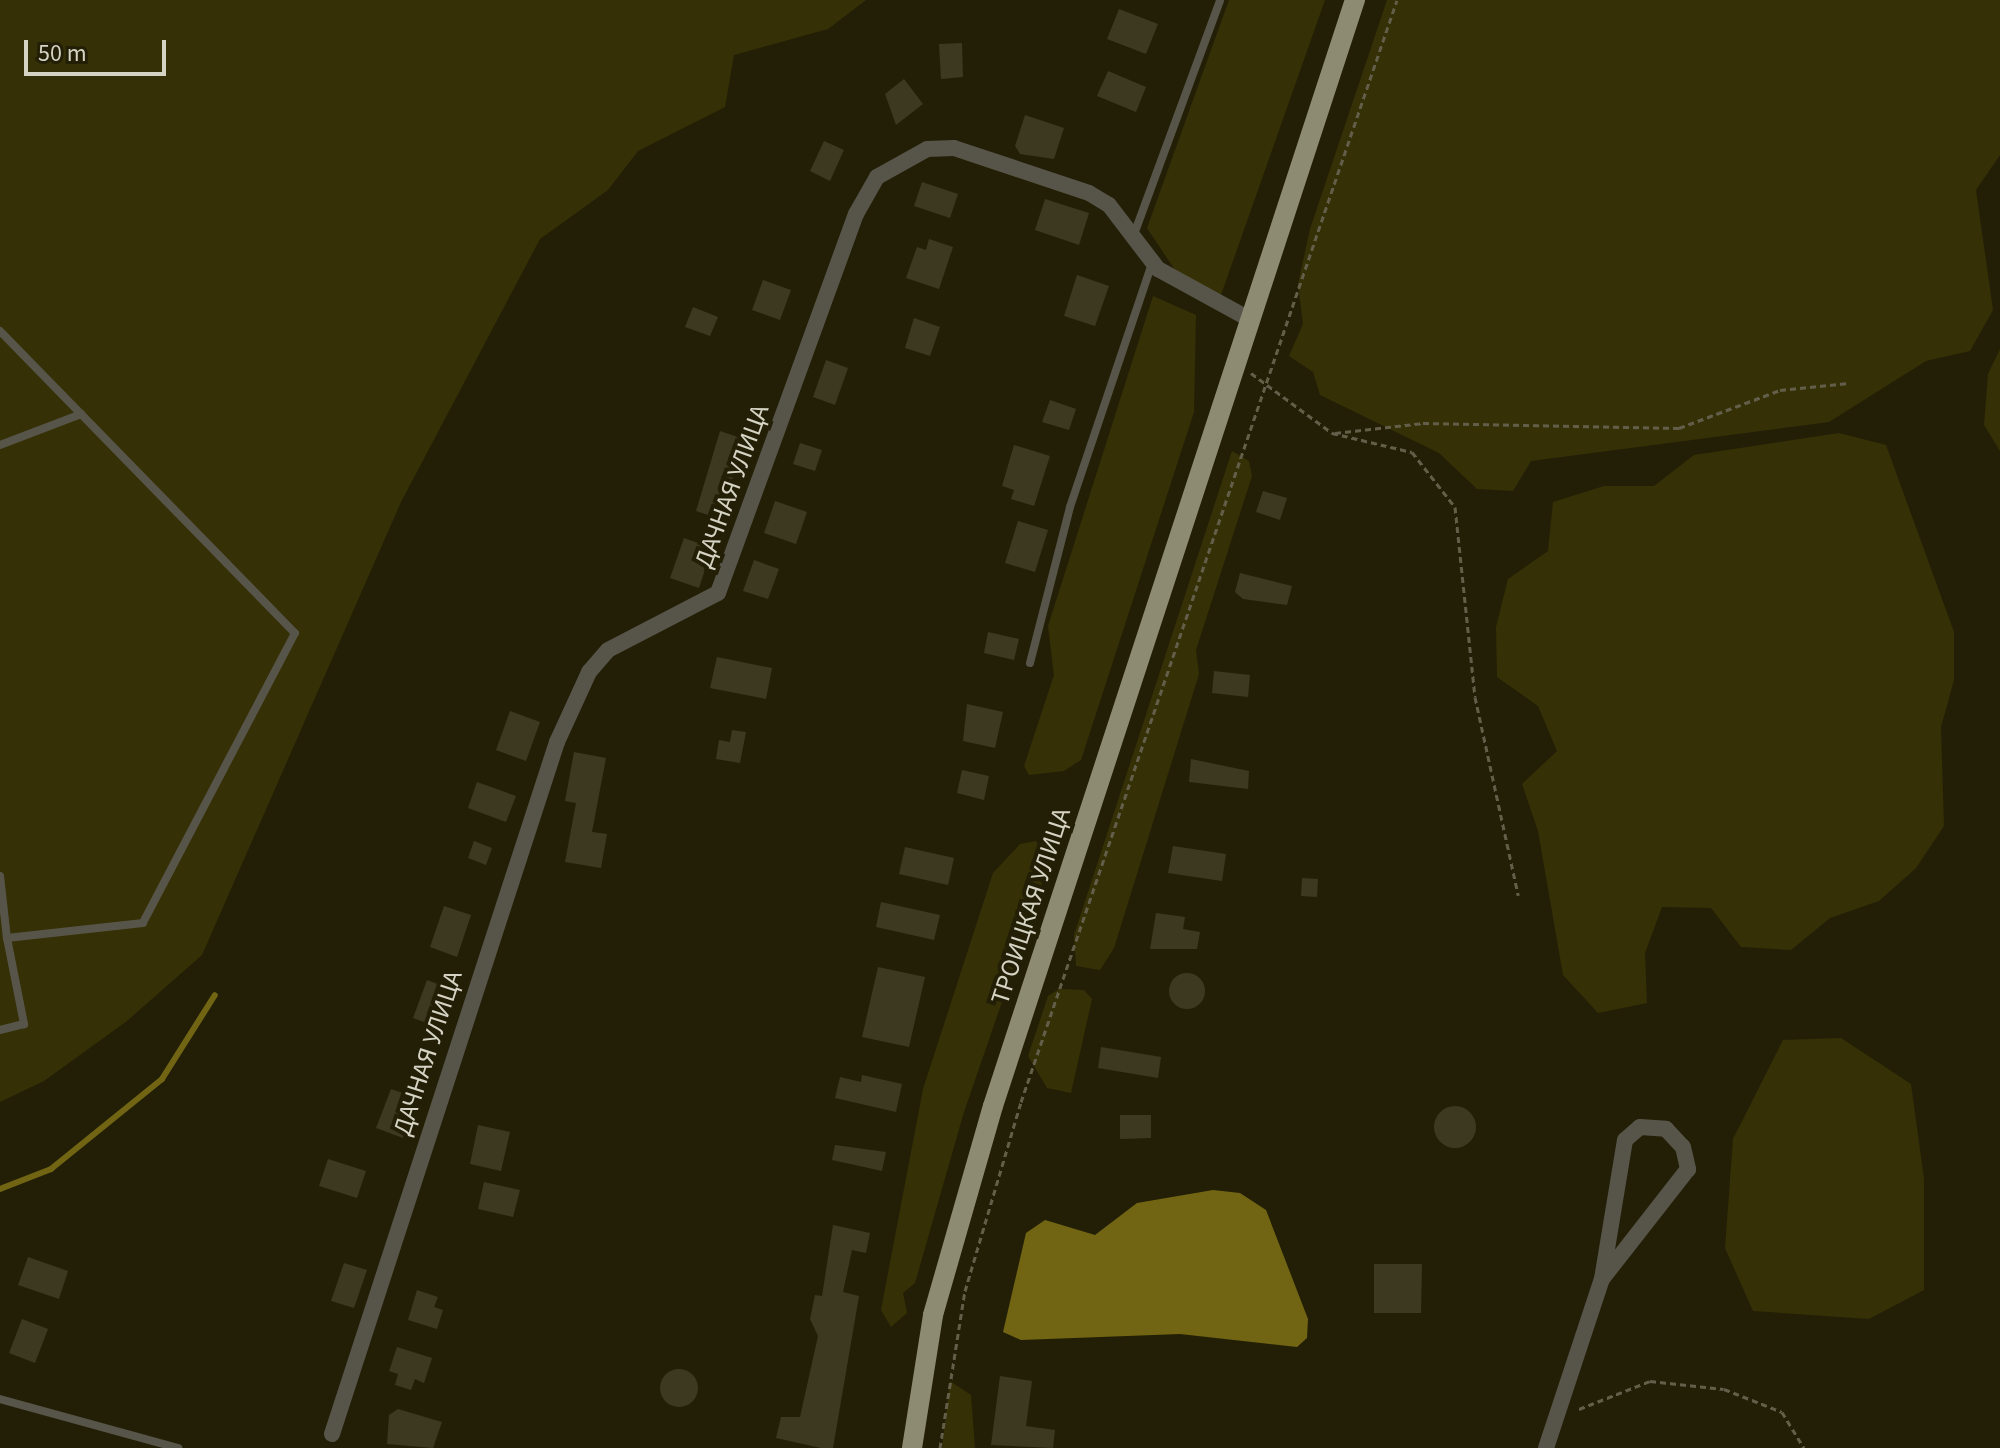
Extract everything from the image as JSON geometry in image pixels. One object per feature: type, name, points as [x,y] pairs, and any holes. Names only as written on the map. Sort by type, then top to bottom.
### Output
[{"type":"main road","name":"ТРОИЦКАЯ УЛИЦА","points":[[912,1448],[957,1225],[1355,0]]},
{"type":"street","name":"ДАЧНАЯ УЛИЦА","points":[[332,1434],[557,742],[589,672],[608,650],[718,593],[856,214],[877,177],[927,149],[954,148],[1089,193],[1109,205],[1152,262],[1184,289],[1249,319]]},
{"type":"street","points":[[1546,1448],[1602,1279],[1625,1140],[1640,1127],[1666,1129],[1683,1147],[1688,1169],[1602,1279]]},
{"type":"lane","points":[[1133,238],[1220,0]]},
{"type":"lane","points":[[1030,663],[1070,507],[1152,262]]},
{"type":"lane","points":[[0,331],[295,633],[143,923],[7,938]]},
{"type":"lane","points":[[0,445],[81,414]]},
{"type":"lane","points":[[0,876],[7,938],[24,1024],[0,1030]]},
{"type":"lane","points":[[0,1399],[178,1448]]},
{"type":"path","points":[[940,1448],[965,1291],[989,1202],[1248,430],[1269,387],[1397,0]]},
{"type":"path","points":[[1236,362],[1332,433],[1412,452],[1455,507],[1475,697],[1518,895]]},
{"type":"path","points":[[1332,433],[1423,423],[1679,428],[1780,390],[1849,383]]},
{"type":"path","points":[[1555,1422],[1607,1393],[1650,1381],[1724,1389],[1782,1412],[1804,1448]]},
{"type":"shaded area","points":[[0,0],[866,0],[828,29],[734,55],[725,107],[638,151],[608,190],[540,239],[401,502],[202,955],[127,1021],[44,1081],[0,1102]]},
{"type":"shaded area","points":[[1229,0],[1325,0],[1221,295],[1181,279],[1147,228]]},
{"type":"shaded area","points":[[1387,0],[2000,0],[2000,155],[1976,190],[1993,310],[1970,351],[1926,361],[1829,422],[1531,461],[1513,491],[1477,489],[1439,453],[1320,395],[1313,372],[1289,356],[1303,324],[1298,284],[1310,229]]},
{"type":"shaded area","points":[[1153,296],[1196,315],[1194,412],[1081,760],[1064,771],[1029,775],[1024,766],[1054,675],[1048,626]]},
{"type":"shaded area","points":[[2000,349],[2000,451],[1984,425],[1988,374]]},
{"type":"shaded area","points":[[1839,433],[1886,445],[1954,632],[1954,680],[1941,727],[1944,826],[1916,868],[1879,901],[1830,918],[1791,950],[1741,947],[1711,908],[1662,907],[1645,953],[1647,1003],[1598,1013],[1563,975],[1538,831],[1522,784],[1557,751],[1538,706],[1497,677],[1496,627],[1508,579],[1548,551],[1553,502],[1604,486],[1654,486],[1694,455]]},
{"type":"shaded area","points":[[1232,451],[1249,461],[1252,476],[1196,650],[1199,674],[1114,948],[1100,970],[1076,966],[1074,935]]},
{"type":"shaded area","points":[[1036,841],[1046,859],[1041,889],[964,1112],[915,1283],[903,1293],[907,1313],[891,1327],[881,1310],[923,1089],[993,873],[1020,844]]},
{"type":"shaded area","points":[[1059,989],[1084,990],[1092,999],[1071,1093],[1047,1088],[1028,1056],[1048,996]]},
{"type":"shaded area","points":[[1841,1038],[1911,1084],[1924,1179],[1924,1290],[1869,1319],[1753,1311],[1725,1248],[1733,1139],[1783,1040]]},
{"type":"shaded area","points":[[1213,1190],[1240,1193],[1266,1210],[1308,1319],[1307,1338],[1297,1347],[1180,1334],[1021,1340],[1003,1332],[1026,1233],[1045,1220],[1095,1235],[1137,1203]]},
{"type":"shaded area","points":[[950,1381],[971,1395],[975,1448],[942,1448]]},
{"type":"building","points":[[1119,9],[1158,24],[1146,54],[1107,39]]},
{"type":"building","points":[[962,43],[963,77],[941,79],[939,44]]},
{"type":"building","points":[[1108,71],[1146,87],[1136,112],[1097,96]]},
{"type":"building","points":[[904,79],[923,104],[896,125],[885,94]]},
{"type":"building","points":[[1025,115],[1064,128],[1054,159],[1020,154],[1015,146]]},
{"type":"building","points":[[824,141],[844,150],[830,181],[810,171]]},
{"type":"building","points":[[922,182],[958,194],[950,218],[914,206]]},
{"type":"building","points":[[1045,199],[1089,213],[1079,245],[1035,230]]},
{"type":"building","points":[[929,239],[953,247],[939,289],[906,278],[917,247],[926,250]]},
{"type":"building","points":[[1077,275],[1109,286],[1095,326],[1064,316]]},
{"type":"building","points":[[763,280],[791,290],[780,320],[752,310]]},
{"type":"building","points":[[693,307],[718,317],[710,336],[685,327]]},
{"type":"building","points":[[914,318],[940,327],[930,356],[905,348]]},
{"type":"building","points":[[826,360],[848,368],[835,405],[813,397]]},
{"type":"building","points":[[1050,400],[1076,409],[1069,430],[1042,422]]},
{"type":"building","points":[[720,431],[750,441],[714,517],[696,511]]},
{"type":"building","points":[[800,443],[822,450],[815,471],[793,464]]},
{"type":"building","points":[[1014,445],[1050,456],[1034,506],[1011,499],[1014,490],[1002,486]]},
{"type":"building","points":[[1263,491],[1287,498],[1280,520],[1256,512]]},
{"type":"building","points":[[775,501],[807,512],[796,544],[764,533]]},
{"type":"building","points":[[1018,521],[1048,530],[1035,572],[1005,563]]},
{"type":"building","points":[[684,538],[712,548],[699,588],[670,578]]},
{"type":"building","points":[[754,560],[779,569],[768,599],[743,591]]},
{"type":"building","points":[[1240,573],[1292,586],[1287,605],[1243,599],[1235,592]]},
{"type":"building","points":[[988,632],[1019,639],[1014,660],[984,653]]},
{"type":"building","points":[[717,657],[772,668],[766,699],[710,688]]},
{"type":"building","points":[[1214,671],[1250,675],[1248,697],[1212,693]]},
{"type":"building","points":[[967,704],[1003,712],[995,748],[963,741]]},
{"type":"building","points":[[510,711],[540,722],[526,761],[496,750]]},
{"type":"building","points":[[732,730],[746,732],[740,763],[716,759],[719,740],[730,742]]},
{"type":"building","points":[[574,752],[606,758],[592,832],[607,834],[601,868],[565,862],[576,803],[565,801]]},
{"type":"building","points":[[1191,759],[1249,771],[1248,789],[1189,782]]},
{"type":"building","points":[[962,770],[989,776],[984,800],[957,793]]},
{"type":"building","points":[[477,782],[516,796],[506,822],[468,808]]},
{"type":"building","points":[[474,841],[492,848],[486,865],[468,858]]},
{"type":"building","points":[[1173,846],[1226,854],[1222,881],[1168,873]]},
{"type":"building","points":[[905,847],[954,858],[948,885],[899,874]]},
{"type":"building","points":[[1302,878],[1318,879],[1317,897],[1301,896]]},
{"type":"building","points":[[881,902],[940,915],[934,940],[876,927]]},
{"type":"building","points":[[444,906],[471,915],[457,957],[430,947]]},
{"type":"building","points":[[1156,913],[1185,917],[1183,929],[1200,932],[1197,949],[1150,949]]},
{"type":"building","points":[[878,967],[925,977],[909,1047],[862,1037]]},
{"type":"building","points":[[1187,973],[1199,979],[1205,991],[1199,1003],[1187,1009],[1175,1003],[1169,991],[1175,979]]},
{"type":"building","points":[[427,980],[454,990],[440,1028],[413,1018]]},
{"type":"building","points":[[1101,1047],[1161,1057],[1158,1078],[1098,1068]]},
{"type":"building","points":[[862,1075],[902,1084],[896,1112],[835,1098],[840,1077],[861,1082]]},
{"type":"building","points":[[391,1089],[417,1098],[403,1138],[376,1128]]},
{"type":"building","points":[[1455,1106],[1470,1112],[1476,1127],[1470,1142],[1455,1148],[1440,1142],[1434,1127],[1440,1112]]},
{"type":"building","points":[[1120,1115],[1151,1115],[1151,1138],[1120,1139]]},
{"type":"building","points":[[478,1125],[510,1132],[501,1171],[470,1164]]},
{"type":"building","points":[[835,1145],[886,1152],[882,1171],[832,1160]]},
{"type":"building","points":[[328,1159],[366,1171],[357,1198],[319,1186]]},
{"type":"building","points":[[484,1182],[520,1190],[513,1217],[478,1209]]},
{"type":"building","points":[[833,1225],[870,1233],[866,1253],[852,1250],[843,1292],[859,1296],[833,1448],[821,1448],[776,1438],[781,1417],[800,1417],[818,1336],[810,1319],[815,1295],[822,1296]]},
{"type":"building","points":[[28,1257],[68,1271],[59,1299],[18,1285]]},
{"type":"building","points":[[344,1263],[367,1270],[354,1308],[331,1301]]},
{"type":"building","points":[[1374,1264],[1422,1264],[1421,1313],[1374,1313]]},
{"type":"building","points":[[417,1290],[438,1297],[434,1307],[443,1310],[437,1329],[408,1320]]},
{"type":"building","points":[[22,1319],[48,1329],[35,1363],[9,1353]]},
{"type":"building","points":[[397,1347],[432,1358],[424,1383],[415,1379],[411,1390],[395,1385],[398,1374],[389,1371]]},
{"type":"building","points":[[679,1369],[693,1374],[698,1388],[693,1402],[679,1407],[665,1402],[660,1388],[665,1374]]},
{"type":"building","points":[[1000,1376],[1032,1381],[1026,1426],[1055,1430],[1053,1448],[991,1445]]},
{"type":"building","points":[[398,1409],[442,1422],[433,1448],[387,1444],[389,1415]]},
{"type":"waterway","points":[[0,1189],[51,1169],[162,1079],[215,995]]}]
